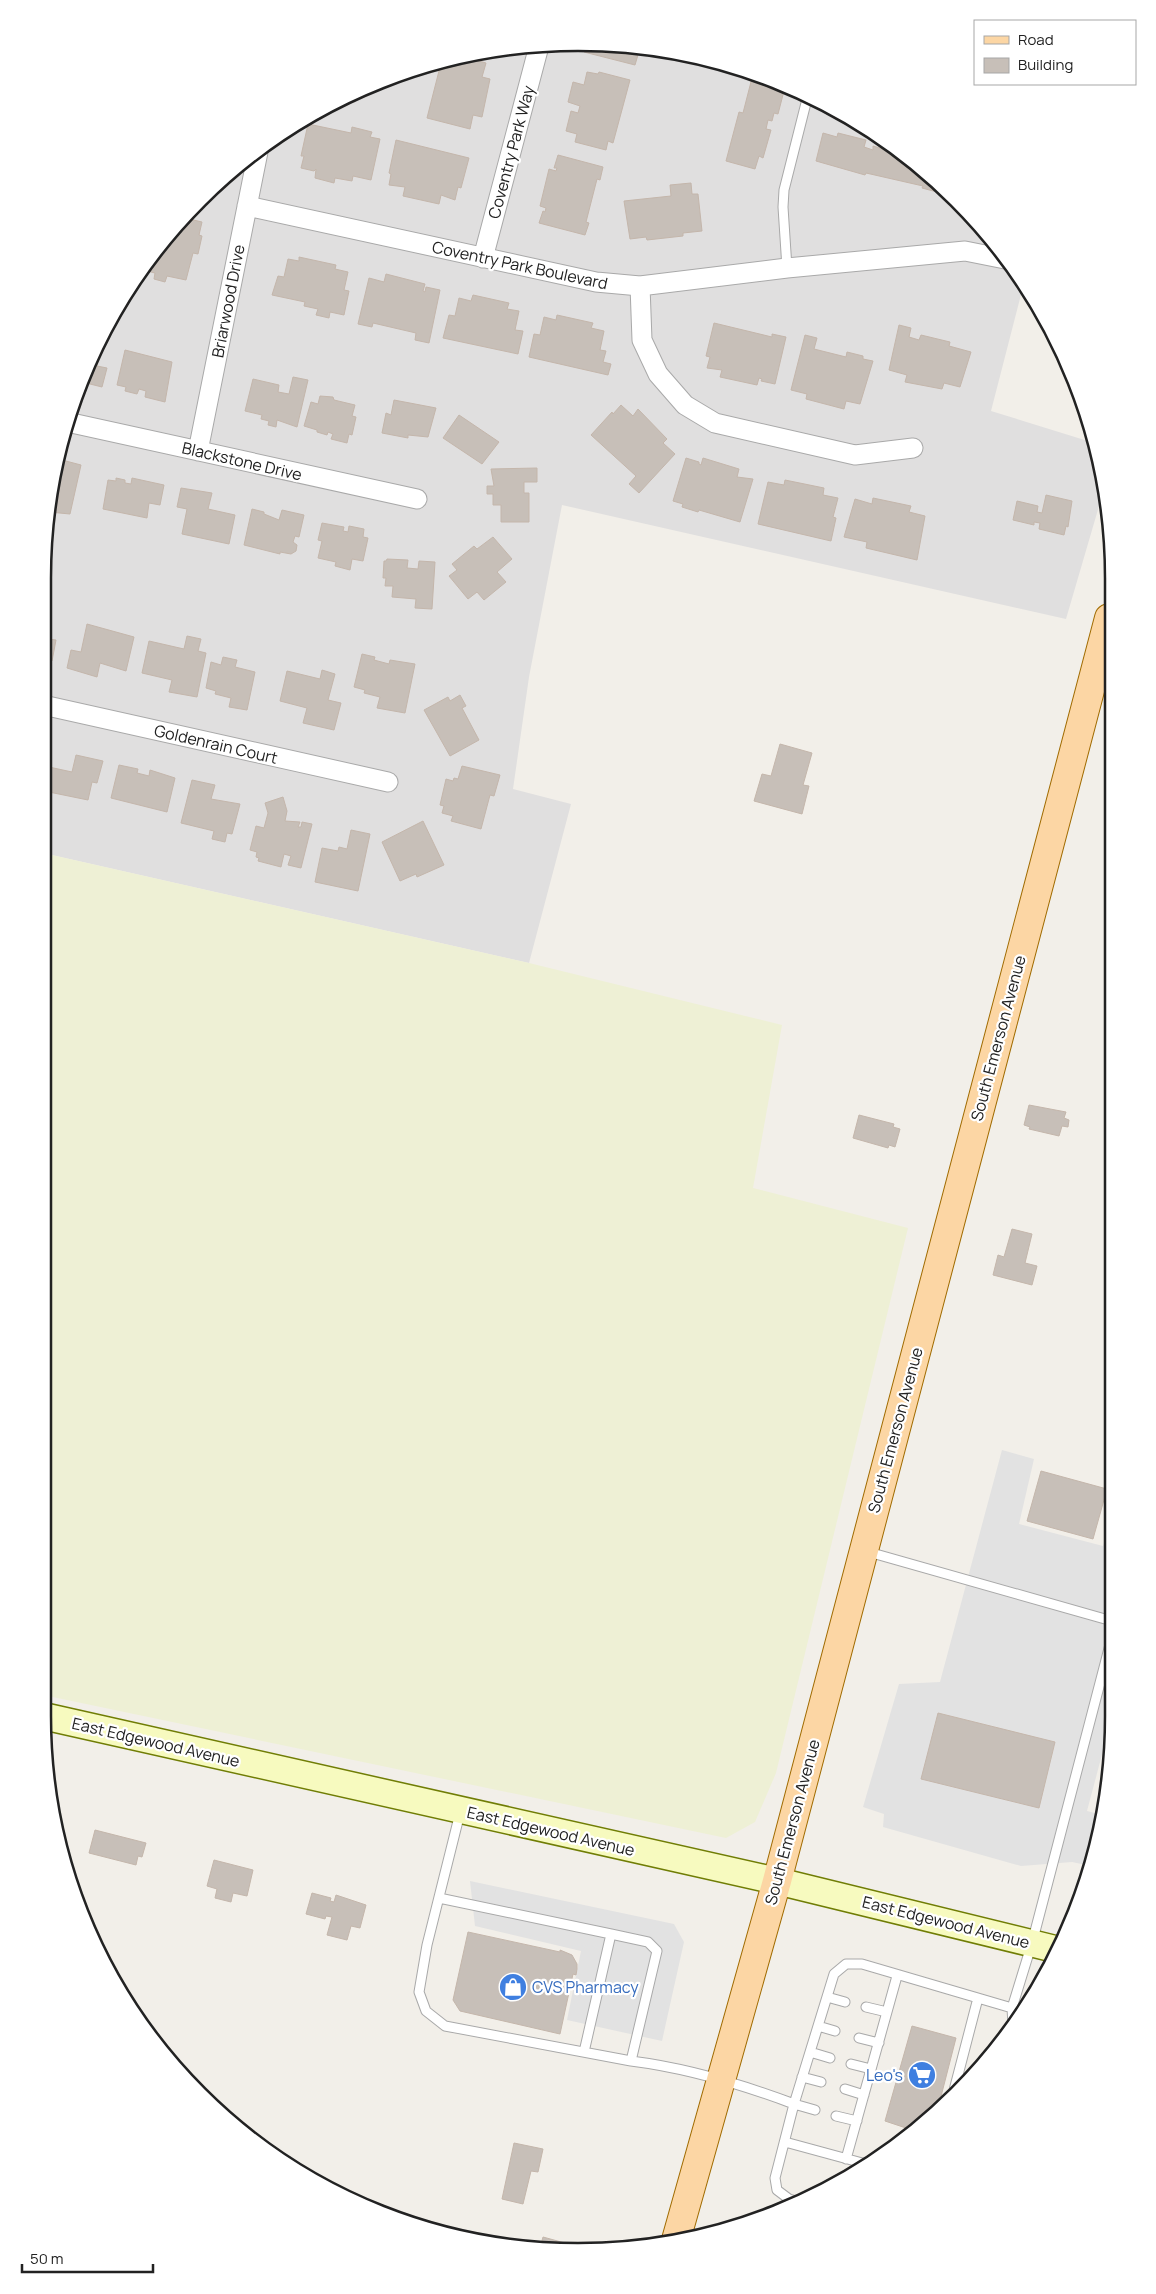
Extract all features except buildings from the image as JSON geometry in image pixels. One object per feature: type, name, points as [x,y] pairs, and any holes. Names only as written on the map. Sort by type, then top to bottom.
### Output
[{"type":"main road","name":"South Emerson Avenue","points":[[678,2233],[777,1881],[1105,633]]},
{"type":"main road","name":"East Edgewood Avenue","points":[[51,1718],[777,1881],[1051,1948]]},
{"type":"street","name":"Coventry Park Way","points":[[483,258],[537,53]]},
{"type":"street","name":"Briarwood Drive","points":[[198,451],[256,161]]},
{"type":"street","name":"Coventry Park Boulevard","points":[[247,206],[596,282],[640,286],[787,268],[965,250],[996,257]]},
{"type":"street","points":[[640,286],[642,340],[658,374],[685,405],[715,423],[855,455],[912,448]]},
{"type":"street","name":"Blackstone Drive","points":[[75,424],[417,500]]},
{"type":"street","name":"Goldenrain Court","points":[[51,707],[388,782]]},
{"type":"lane","points":[[787,268],[783,207],[784,190],[806,104]]},
{"type":"lane","points":[[863,1550],[1105,1619]]},
{"type":"lane","points":[[1012,2014],[1012,2008],[1032,1943],[1105,1664]]},
{"type":"lane","points":[[461,1810],[427,1945],[419,1992],[426,2011],[445,2026],[631,2061],[661,2064],[722,2079],[815,2110]]},
{"type":"lane","points":[[439,1898],[648,1942],[657,1951],[631,2061]]},
{"type":"lane","points":[[584,2052],[611,1934]]},
{"type":"lane","points":[[789,2199],[777,2190],[775,2178],[794,2104],[834,1974],[846,1964],[862,1964],[897,1976],[1012,2008]]},
{"type":"lane","points":[[846,2159],[897,1976]]},
{"type":"lane","points":[[827,1997],[845,2002]]},
{"type":"lane","points":[[956,2081],[978,1998]]},
{"type":"lane","points":[[866,2007],[887,2012]]},
{"type":"lane","points":[[818,2026],[835,2031]]},
{"type":"lane","points":[[859,2038],[878,2043]]},
{"type":"lane","points":[[810,2052],[830,2058]]},
{"type":"lane","points":[[851,2064],[871,2069]]},
{"type":"lane","points":[[802,2077],[821,2082]]},
{"type":"lane","points":[[845,2089],[864,2094]]},
{"type":"lane","points":[[836,2116],[857,2122]]},
{"type":"lane","points":[[785,2142],[858,2162]]},
{"type":"shaded area","points":[[544,52],[612,52],[681,61],[747,79],[780,91],[841,122],[871,140],[925,182],[974,231],[996,257],[1021,294],[991,411],[1087,441],[1095,475],[1099,505],[1066,619],[562,505],[529,677],[513,789],[571,804],[529,963],[51,855],[52,544],[61,475],[69,442],[91,376],[106,345],[140,285],[160,257],[182,231],[231,182],[285,140],[315,122],[376,91],[409,79],[475,61],[509,56]]},
{"type":"shaded area","points":[[1002,1450],[1034,1459],[1019,1524],[1103,1546],[1105,1539],[1104,1747],[1087,1811],[1096,1813],[1083,1864],[1072,1862],[1021,1866],[883,1827],[884,1814],[863,1807],[899,1684],[940,1682]],"holes":[[[938,1713],[1055,1742],[1039,1807],[922,1779]]]},
{"type":"shaded area","points":[[470,1881],[674,1924],[684,1942],[662,2041],[567,2020],[581,1951],[475,1926]]},
{"type":"green space","points":[[51,855],[529,963],[782,1025],[753,1188],[908,1228],[776,1773],[755,1822],[726,1838],[51,1697]]},
{"type":"place","name":"CVS Pharmacy","points":[[513,1987]]},
{"type":"place","name":"Leo's","points":[[922,2075]]}]
